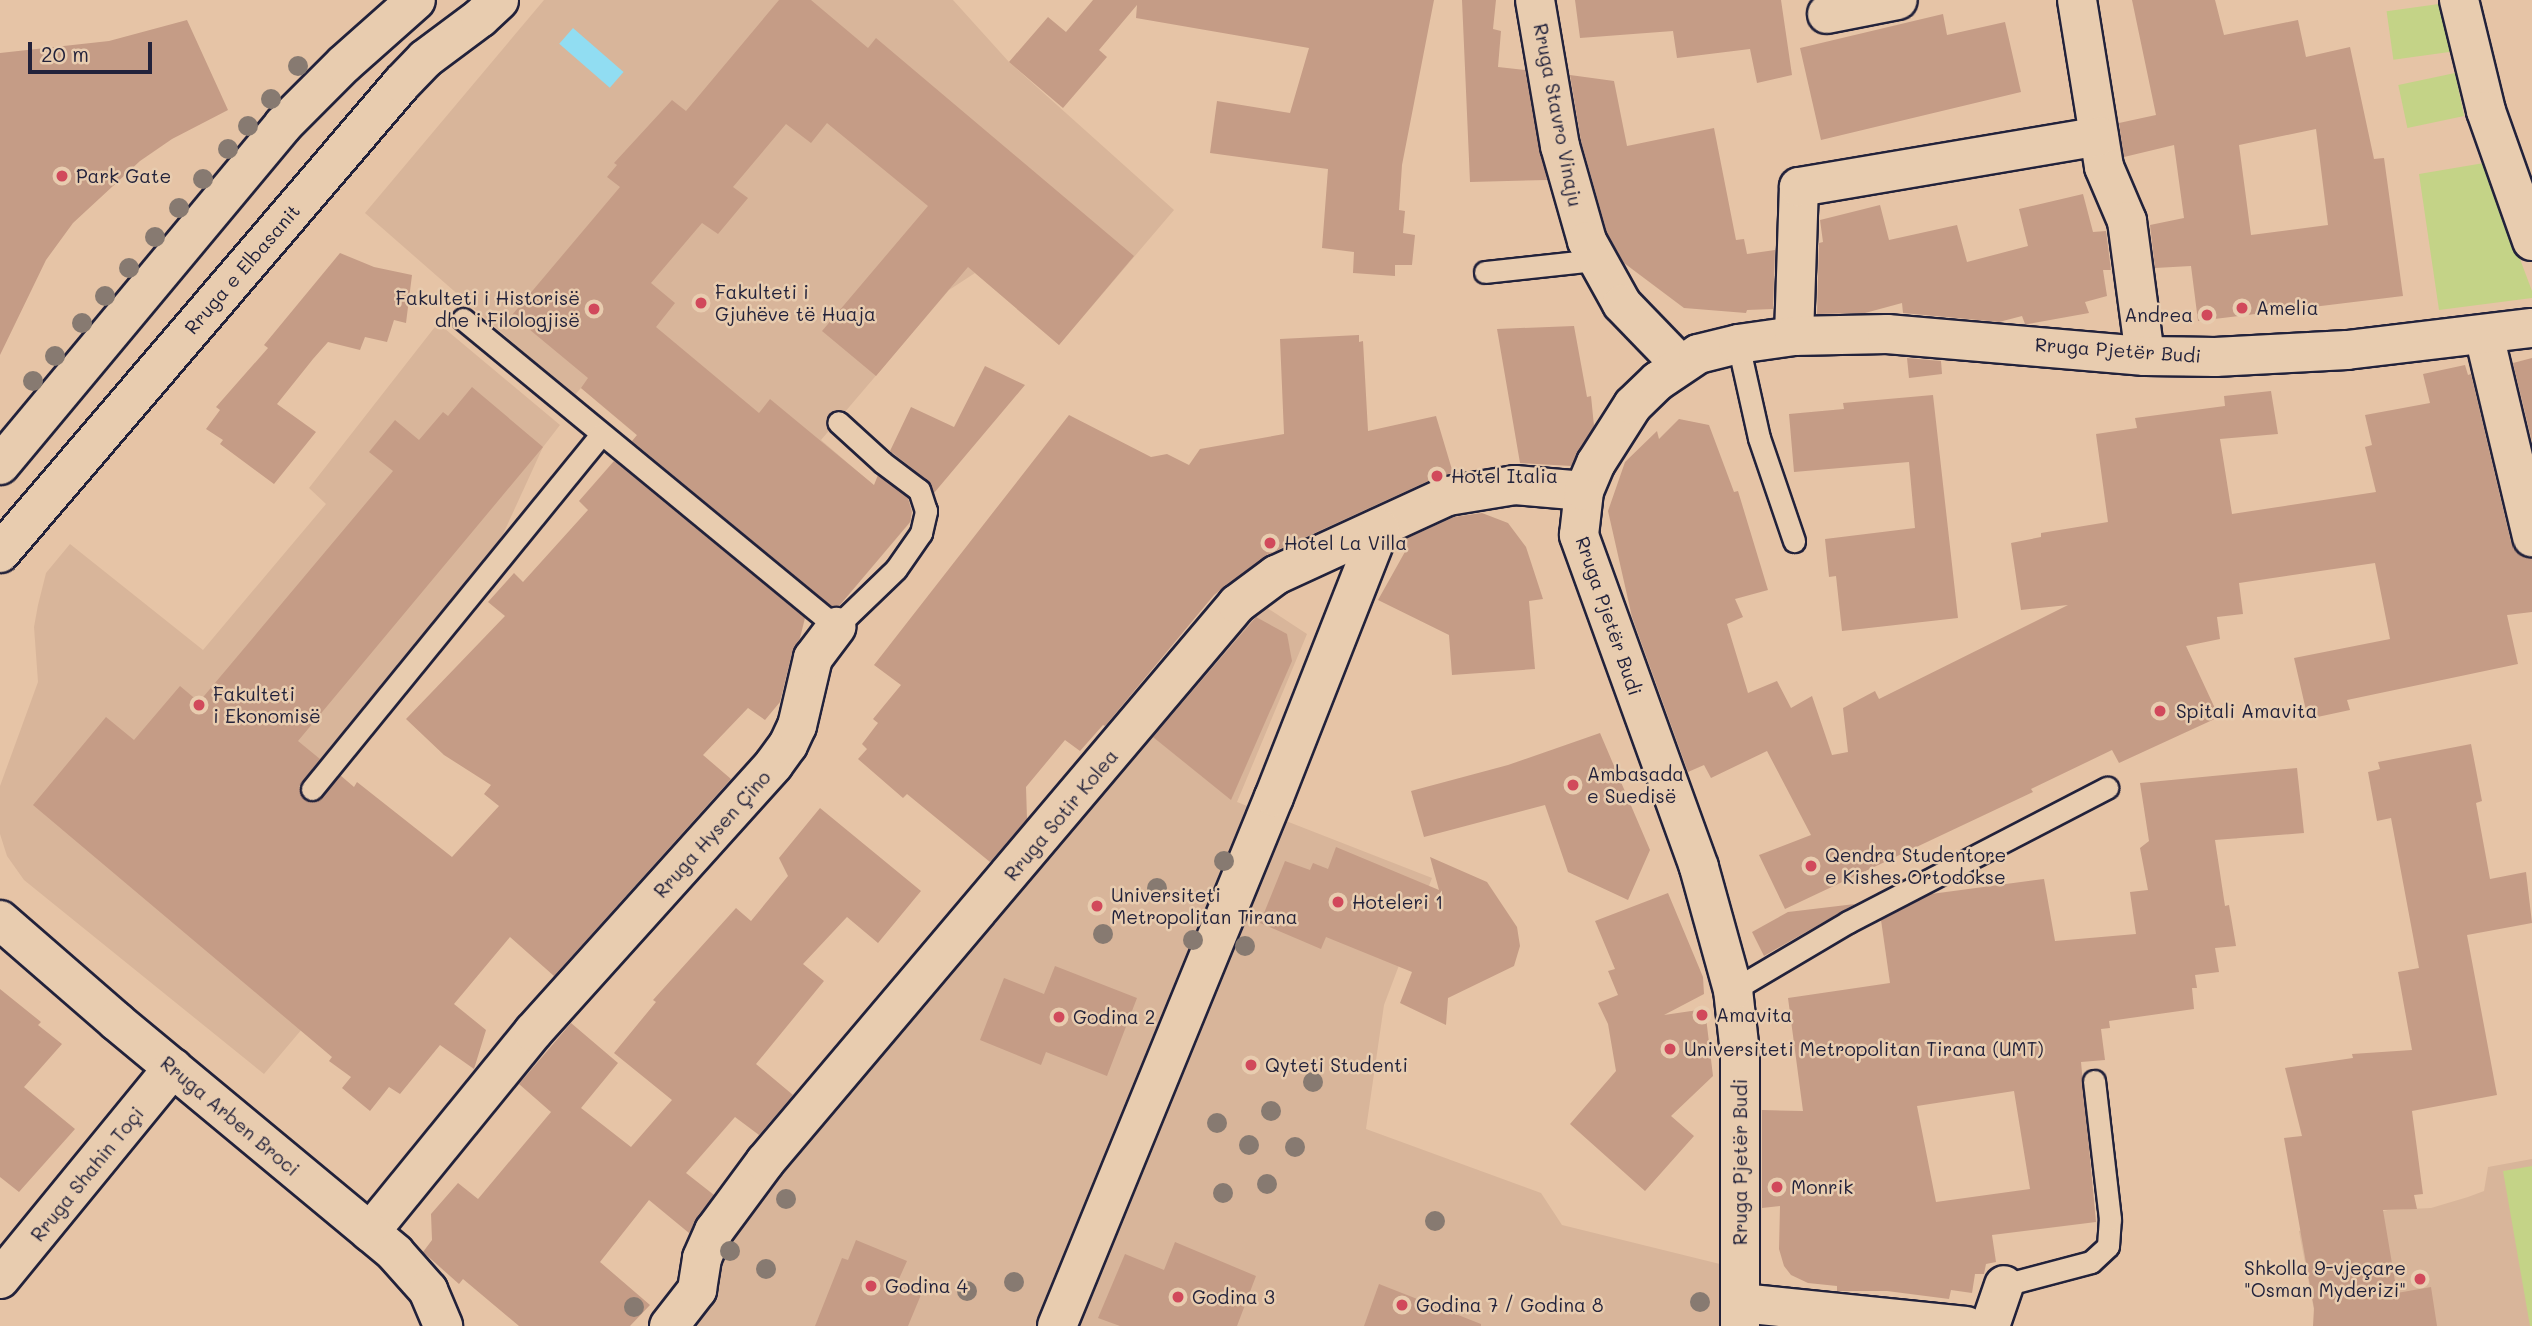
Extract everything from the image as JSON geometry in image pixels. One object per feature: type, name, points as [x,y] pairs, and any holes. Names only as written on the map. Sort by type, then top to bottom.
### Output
[{"type":"street","name":"Rruga e Elbasanit","points":[[0,553],[402,83],[425,59],[499,0]]},
{"type":"street","name":"Rruga Stavro Vinaju","points":[[1535,0],[1560,146],[1574,200],[1595,260],[1622,304],[1680,364]]},
{"type":"street","points":[[1828,14],[1898,0]]},
{"type":"street","points":[[2077,0],[2104,167],[2127,221],[2146,356]]},
{"type":"street","points":[[2459,0],[2486,111],[2532,241]]},
{"type":"street","points":[[0,465],[283,125],[401,4]]},
{"type":"street","points":[[1794,336],[1799,187],[2099,135]]},
{"type":"street","name":"Rruga Pjetër Budi","points":[[1741,1315],[1740,1053],[1733,990],[1699,867],[1579,536],[1584,491],[1596,463],[1633,405],[1680,364],[1698,354],[1738,344],[1794,336],[1887,334],[2146,356],[2298,354],[2532,328]]},
{"type":"street","points":[[2484,335],[2532,537]]},
{"type":"street","name":"Rruga Sotir Kolea","points":[[669,1326],[697,1290],[702,1258],[714,1231],[765,1162],[1237,604],[1276,575],[1430,503],[1469,491],[1515,485],[1584,491]]},
{"type":"street","points":[[1057,1326],[1274,797],[1380,528]]},
{"type":"street","name":"Rruga Hysen Çino","points":[[369,1232],[533,1032],[774,764],[788,745],[797,726],[813,658],[836,627]]},
{"type":"street","name":"Rruga Arben Broci","points":[[0,920],[395,1252],[428,1290],[439,1323]]},
{"type":"street","name":"Rruga Shahin Toçi","points":[[0,1279],[173,1068]]},
{"type":"street","points":[[1990,1326],[2004,1284]]},
{"type":"street","points":[[1741,1315],[1966,1326]]},
{"type":"lane","points":[[1485,272],[1595,260]]},
{"type":"lane","points":[[463,319],[836,627]]},
{"type":"lane","points":[[1738,344],[1759,438],[1794,541]]},
{"type":"lane","name":"Rruga Hysen Çino","points":[[836,627],[896,569],[921,533],[926,511],[919,490],[882,463],[838,422]]},
{"type":"lane","points":[[312,789],[602,434]]},
{"type":"lane","points":[[1733,990],[1848,922],[2106,788]]},
{"type":"lane","points":[[2004,1284],[2091,1262],[2108,1247],[2110,1219],[2094,1081]]},
{"type":"shaded area","name":"Fakulteti i Gjuhëve të Huaja","points":[[544,0],[953,0],[1009,62],[1174,210],[1059,345],[975,273],[949,290],[821,440],[913,519],[839,606],[581,388],[574,396],[365,213]]},
{"type":"shaded area","name":"Fakulteti i Ekonomisë","points":[[438,323],[560,425],[543,447],[493,556],[252,843],[373,945],[264,1074],[24,880],[7,856],[0,834],[0,786],[38,682],[34,627],[38,605],[46,573],[70,544],[203,650],[326,504],[309,488]]},
{"type":"shaded area","name":"Qyteti Studenti","points":[[1261,604],[1307,634],[1237,802],[1432,878],[1384,1005],[1366,1129],[1541,1193],[1562,1225],[1732,1267],[1729,1326],[679,1326],[713,1253]]},
{"type":"shaded area","name":"Shkolla 9-vjeçare \"Osman Myderizi\"","points":[[2532,1159],[2532,1326],[2317,1326],[2299,1231],[2388,1210],[2431,1208],[2468,1197],[2484,1191],[2488,1167]]},
{"type":"green space","points":[[2446,3],[2453,52],[2393,60],[2387,11]]},
{"type":"green space","points":[[2455,73],[2464,116],[2407,128],[2398,85]]},
{"type":"green space","points":[[2484,163],[2532,291],[2532,298],[2439,310],[2419,174]]},
{"type":"green space","points":[[2532,1166],[2532,1326],[2530,1326],[2503,1171]]},
{"type":"water","points":[[573,28],[624,72],[610,88],[559,44]]},
{"type":"building","name":"Fakulteti i Historisë dhe i Filologjisë","points":[[779,0],[811,0],[868,48],[876,38],[1134,256],[1059,345],[968,267],[876,376],[822,331],[928,206],[827,123],[811,143],[786,124],[733,187],[748,198],[718,234],[702,223],[651,283],[675,303],[656,327],[759,413],[770,399],[874,485],[878,475],[908,498],[912,512],[910,522],[839,606],[831,606],[632,441],[637,435],[581,388],[588,378],[512,315],[620,187],[607,177],[617,165],[614,163],[672,100],[686,111]]},
{"type":"building","points":[[1093,0],[1434,0],[1402,165],[1399,210],[1405,211],[1403,233],[1415,235],[1412,265],[1395,265],[1395,276],[1353,273],[1354,252],[1322,248],[1328,169],[1210,153],[1217,101],[1290,113],[1309,48],[1136,18],[1137,5],[1099,50],[1107,57],[1063,108],[1009,62],[1048,17],[1066,32]]},
{"type":"building","points":[[1462,0],[1496,0],[1493,29],[1501,31],[1498,67],[1525,70],[1547,180],[1470,182]]},
{"type":"building","points":[[1575,0],[1781,0],[1792,75],[1757,83],[1750,49],[1677,58],[1673,31],[1580,38]]},
{"type":"building","points":[[2132,0],[2215,0],[2224,35],[2298,20],[2306,57],[2350,47],[2374,159],[2384,158],[2403,296],[2198,321],[2191,266],[2155,268],[2150,225],[2184,218],[2174,145],[2124,157],[2119,123],[2156,115]],"holes":[[[2316,129],[2328,225],[2251,235],[2239,145]]]},
{"type":"building","points":[[1943,14],[1947,35],[2005,22],[2021,92],[1821,140],[1800,48]]},
{"type":"building","name":"Park Gate","points":[[187,20],[228,110],[172,139],[140,161],[73,223],[46,260],[0,355],[0,53],[109,41]]},
{"type":"building","points":[[1570,75],[1614,81],[1627,146],[1714,128],[1736,240],[1744,239],[1747,254],[1775,250],[1773,309],[1747,310],[1746,313],[1684,308],[1624,263],[1607,233],[1581,141]]},
{"type":"building","points":[[2083,194],[2093,232],[2106,231],[2111,270],[2103,270],[2107,296],[2085,302],[2089,313],[2028,324],[2025,324],[2022,316],[1999,322],[1903,313],[1902,303],[1865,313],[1817,314],[1819,243],[1823,242],[1820,220],[1880,205],[1889,240],[1957,225],[1967,262],[2028,246],[2019,209]]},
{"type":"building","points":[[340,253],[374,267],[412,275],[406,323],[394,320],[387,342],[365,337],[360,350],[328,342],[313,359],[277,404],[316,432],[274,484],[220,444],[223,440],[206,429],[220,410],[216,407],[268,348],[264,345]]},
{"type":"building","points":[[1574,326],[1587,397],[1591,396],[1594,426],[1571,466],[1520,463],[1497,329]]},
{"type":"building","points":[[1359,335],[1359,342],[1363,341],[1368,431],[1436,416],[1453,473],[1439,476],[1267,555],[1214,595],[1105,726],[1103,725],[1080,751],[1065,740],[1026,787],[1027,819],[990,862],[907,794],[903,798],[858,759],[867,749],[862,744],[878,723],[873,719],[901,685],[874,665],[1069,415],[1151,457],[1167,454],[1189,465],[1200,449],[1284,434],[1280,339]]},
{"type":"building","points":[[1907,358],[1941,361],[1942,374],[1909,378]]},
{"type":"building","points":[[2532,358],[2532,442],[2513,363]]},
{"type":"building","points":[[2465,365],[2468,375],[2471,374],[2511,542],[2517,552],[2532,558],[2532,612],[2507,615],[2518,664],[2347,700],[2350,710],[2308,719],[2294,658],[2390,639],[2375,563],[2239,583],[2243,614],[2217,617],[2220,639],[2186,646],[2219,717],[2119,763],[2112,750],[2031,789],[2033,792],[1785,909],[1759,855],[1811,835],[1767,751],[1711,778],[1704,765],[1688,772],[1632,617],[1608,511],[1625,462],[1657,431],[1659,439],[1679,419],[1709,425],[1734,492],[1738,491],[1768,590],[1735,599],[1743,617],[1727,624],[1748,693],[1777,681],[1791,708],[1812,696],[1832,755],[1848,752],[1843,708],[1875,691],[1879,699],[2068,605],[2021,610],[2011,543],[2041,537],[2041,533],[2108,522],[2096,434],[2137,428],[2135,418],[2225,406],[2224,396],[2271,391],[2278,434],[2220,439],[2232,514],[2376,492],[2365,447],[2372,445],[2365,415],[2430,403],[2423,374]]},
{"type":"building","points":[[985,366],[1025,385],[934,493],[927,480],[890,451],[911,407],[954,427]]},
{"type":"building","points":[[472,387],[543,447],[298,741],[320,759],[299,786],[304,800],[317,801],[340,775],[354,787],[357,782],[452,857],[499,806],[484,794],[491,785],[444,755],[406,719],[505,616],[488,602],[514,573],[523,582],[588,510],[579,501],[614,461],[805,618],[800,638],[792,653],[780,702],[765,720],[748,708],[703,755],[731,779],[554,976],[510,937],[454,1004],[486,1030],[474,1069],[440,1045],[400,1094],[389,1087],[370,1111],[342,1088],[351,1077],[329,1061],[332,1057],[33,805],[106,717],[134,740],[180,686],[199,702],[393,471],[369,452],[395,420],[419,440],[443,412],[448,416]]},
{"type":"building","points":[[1933,395],[1958,618],[1842,631],[1836,576],[1829,577],[1825,539],[1915,528],[1909,462],[1794,472],[1789,414],[1844,409],[1843,403]]},
{"type":"building","points":[[1482,513],[1508,523],[1526,547],[1543,599],[1529,601],[1535,669],[1452,675],[1449,635],[1378,600],[1406,550],[1397,543],[1454,517]]},
{"type":"building","points":[[1256,617],[1287,634],[1292,661],[1231,800],[1153,737]]},
{"type":"building","name":"Ambasada e Suedisë","points":[[1600,733],[1650,850],[1628,900],[1568,872],[1545,805],[1424,837],[1411,791],[1508,765]]},
{"type":"building","points":[[2471,744],[2482,801],[2476,803],[2490,879],[2526,872],[2532,923],[2467,935],[2497,1095],[2412,1111],[2423,1194],[2414,1195],[2417,1209],[2383,1210],[2397,1293],[2431,1287],[2437,1326],[2313,1326],[2314,1308],[2284,1138],[2302,1136],[2285,1068],[2353,1058],[2352,1054],[2412,1050],[2398,972],[2419,968],[2391,818],[2377,821],[2368,772],[2380,769],[2378,762]]},
{"type":"building","points":[[2297,768],[2304,833],[2215,840],[2225,906],[2229,905],[2236,946],[2215,948],[2219,972],[2195,975],[2197,988],[2192,988],[2194,1009],[2109,1021],[2110,1028],[2101,1029],[2105,1060],[2081,1062],[2096,1222],[1992,1235],[1996,1262],[1986,1264],[1984,1274],[1975,1274],[1972,1293],[1951,1290],[1949,1299],[1887,1291],[1837,1291],[1837,1286],[1808,1283],[1791,1275],[1784,1266],[1779,1249],[1780,1206],[1762,1208],[1762,1110],[1803,1111],[1788,998],[1890,983],[1881,920],[1931,894],[2044,879],[2055,941],[2136,934],[2130,892],[2148,890],[2140,848],[2149,841],[2140,783]],"holes":[[[2014,1091],[2030,1189],[1936,1202],[1917,1106]]]},
{"type":"building","points":[[820,808],[921,891],[878,943],[847,917],[803,964],[824,981],[756,1064],[793,1095],[759,1135],[735,1117],[686,1173],[714,1195],[689,1233],[649,1200],[600,1262],[650,1305],[630,1326],[519,1326],[463,1279],[459,1284],[423,1252],[432,1240],[431,1214],[458,1183],[478,1199],[551,1112],[519,1084],[571,1023],[618,1063],[581,1108],[631,1147],[672,1100],[614,1053],[656,1002],[653,1000],[736,908],[751,921],[788,876],[779,858]]},
{"type":"building","points":[[1336,847],[1439,890],[1430,857],[1487,882],[1517,927],[1520,946],[1514,966],[1448,998],[1446,1025],[1400,1003],[1412,972],[1326,937],[1321,949],[1260,923],[1285,861],[1310,870],[1313,863],[1328,869]]},
{"type":"building","points":[[1668,893],[1703,977],[1704,994],[1664,1015],[1705,1009],[1713,1076],[1671,1116],[1694,1136],[1645,1191],[1570,1124],[1616,1071],[1608,1024],[1598,1003],[1618,995],[1608,971],[1615,969],[1595,921]]},
{"type":"building","points":[[1855,904],[1764,956],[1752,932],[1788,912]]},
{"type":"building","name":"Godina 2","points":[[1055,966],[1137,998],[1107,1076],[1046,1052],[1041,1065],[980,1040],[1004,978],[1044,994]]},
{"type":"building","points":[[0,989],[41,1022],[38,1025],[62,1044],[24,1087],[75,1129],[19,1192],[0,1177]]},
{"type":"building","name":"Godina 4","points":[[856,1240],[907,1261],[898,1281],[923,1290],[908,1326],[815,1326],[842,1258],[848,1260]]},
{"type":"building","name":"Godina 3","points":[[1175,1242],[1256,1276],[1237,1326],[1120,1326],[1098,1318],[1125,1254],[1164,1270]]},
{"type":"building","name":"Godina 7 / Godina 8","points":[[1379,1284],[1481,1324],[1481,1326],[1364,1326]]},
{"type":"place","name":"Park Gate","points":[[62,176]]},
{"type":"place","name":"Fakulteti i Gjuhëve të Huaja","points":[[701,303]]},
{"type":"place","name":"Amelia","points":[[2242,308]]},
{"type":"place","name":"Fakulteti i Historisë dhe i Filologjisë","points":[[594,309]]},
{"type":"place","name":"Andrea","points":[[2207,315]]},
{"type":"place","name":"Hotel Italia","points":[[1437,476]]},
{"type":"place","name":"Hotel La Villa","points":[[1270,543]]},
{"type":"place","name":"Fakulteti i Ekonomisë","points":[[199,705]]},
{"type":"place","name":"Spitali Amavita","points":[[2160,711]]},
{"type":"place","name":"Ambasada e Suedisë","points":[[1573,785]]},
{"type":"place","name":"Qendra Studentore e Kishes Ortodokse","points":[[1811,866]]},
{"type":"place","name":"Hoteleri 1","points":[[1338,902]]},
{"type":"place","name":"Universiteti Metropolitan Tirana","points":[[1097,906]]},
{"type":"place","name":"Amavita","points":[[1702,1015]]},
{"type":"place","name":"Godina 2","points":[[1059,1017]]},
{"type":"place","name":"Universiteti Metropolitan Tirana (UMT)","points":[[1670,1049]]},
{"type":"place","name":"Qyteti Studenti","points":[[1251,1065]]},
{"type":"place","name":"Monrik","points":[[1777,1187]]},
{"type":"place","name":"Shkolla 9-vjeçare \"Osman Myderizi\"","points":[[2420,1279]]},
{"type":"place","name":"Godina 4","points":[[871,1286]]},
{"type":"place","name":"Godina 3","points":[[1178,1297]]},
{"type":"place","name":"Godina 7 / Godina 8","points":[[1402,1305]]}]
